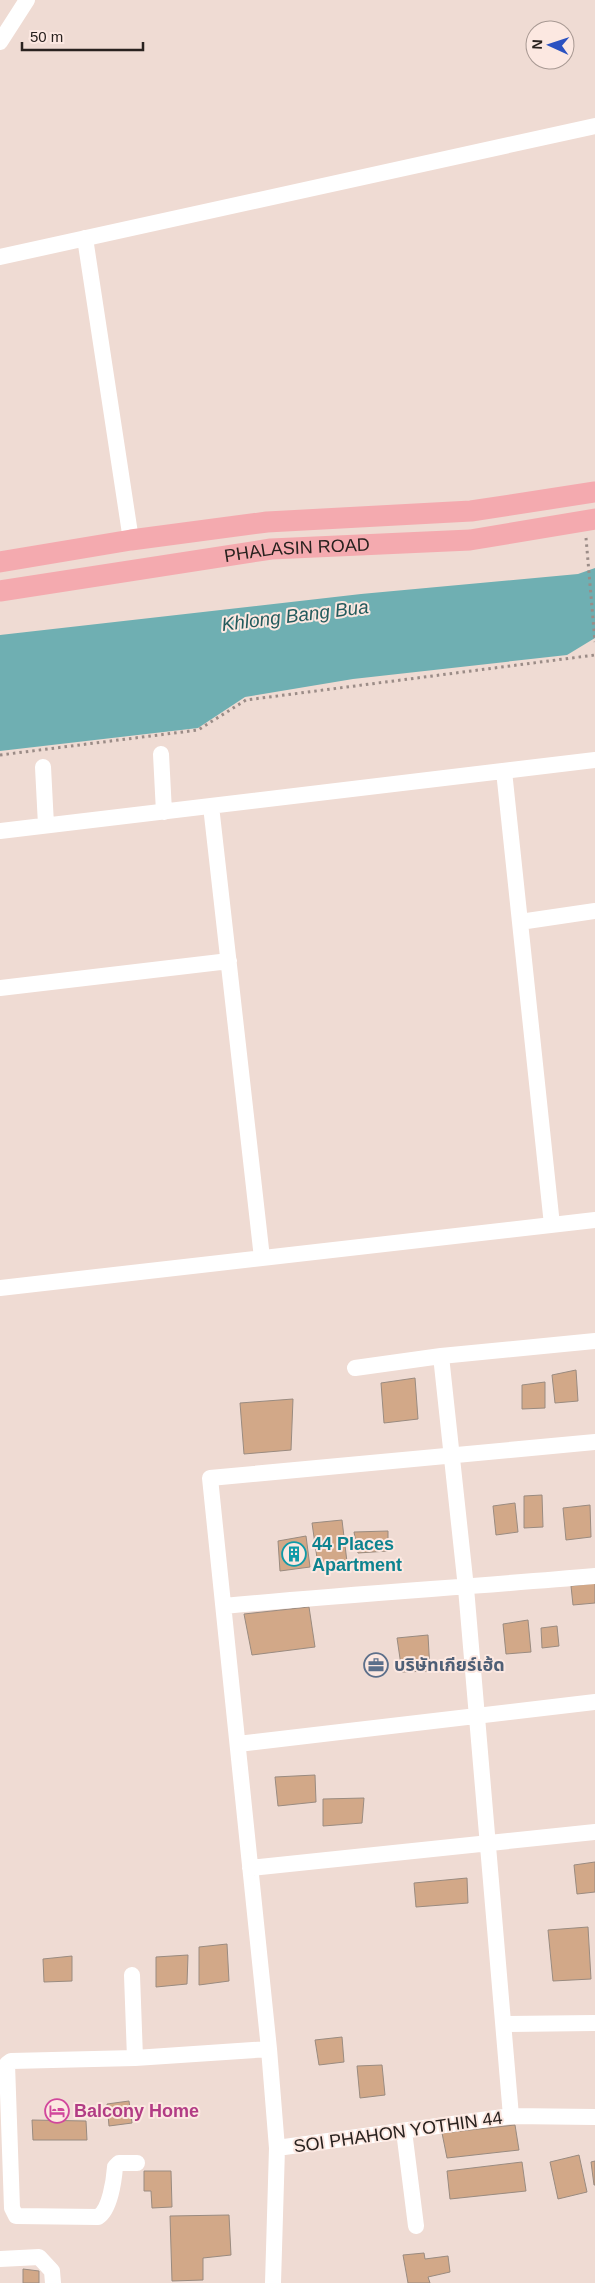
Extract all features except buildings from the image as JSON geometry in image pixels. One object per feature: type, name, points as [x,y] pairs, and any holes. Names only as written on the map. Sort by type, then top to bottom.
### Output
[{"type":"main road","name":"PHALASIN ROAD","points":[[0,562],[131,540],[268,522],[471,511],[595,492]]},
{"type":"main road","name":"PHALASIN ROAD","points":[[0,591],[271,548],[470,540],[590,520]]},
{"type":"main road","points":[[131,540],[136,570]]},
{"type":"street","points":[[0,42],[27,0]]},
{"type":"street","points":[[0,257],[595,126]]},
{"type":"street","points":[[85,238],[131,540]]},
{"type":"street","points":[[161,754],[164,812]]},
{"type":"street","points":[[0,831],[595,760]]},
{"type":"street","points":[[43,767],[46,825]]},
{"type":"street","points":[[504,771],[552,1225]]},
{"type":"street","points":[[211,806],[262,1258]]},
{"type":"street","points":[[520,922],[595,911]]},
{"type":"street","points":[[0,988],[229,961]]},
{"type":"street","points":[[0,1288],[595,1220]]},
{"type":"street","points":[[355,1368],[441,1356],[595,1341]]},
{"type":"street","points":[[441,1356],[466,1588],[486,1843],[511,2116]]},
{"type":"street","points":[[277,2148],[269,2049],[210,1478],[595,1442]]},
{"type":"street","points":[[224,1606],[336,1595],[466,1588],[595,1576]]},
{"type":"street","points":[[238,1744],[595,1702]]},
{"type":"street","points":[[250,1868],[595,1832]]},
{"type":"street","points":[[132,1975],[135,2058]]},
{"type":"street","points":[[504,2024],[595,2023]]},
{"type":"street","points":[[137,2163],[119,2163],[115,2167],[112,2188],[103,2214],[98,2217],[18,2217],[13,2212],[7,2064],[11,2061],[135,2058],[269,2049]]},
{"type":"street","name":"SOI PHAHON YOTHIN 44","points":[[273,2283],[277,2148],[511,2116],[595,2117]]},
{"type":"street","points":[[404,2131],[416,2226]]},
{"type":"street","points":[[0,2259],[39,2257],[52,2271],[53,2283]]},
{"type":"path","points":[[590,520],[589,572],[595,642]]},
{"type":"path","points":[[0,755],[198,730],[246,700],[595,655]]},
{"type":"water","name":"Khlong Bang Bua","points":[[595,568],[595,638],[567,655],[353,679],[245,697],[198,728],[0,751],[0,635],[361,594],[578,574]]},
{"type":"place","name":"44 Places Apartment","points":[[294,1554]]},
{"type":"place","name":"บริษัทเกียร์เฮ้ด","points":[[376,1665]]},
{"type":"place","name":"Balcony Home","points":[[57,2111]]}]
